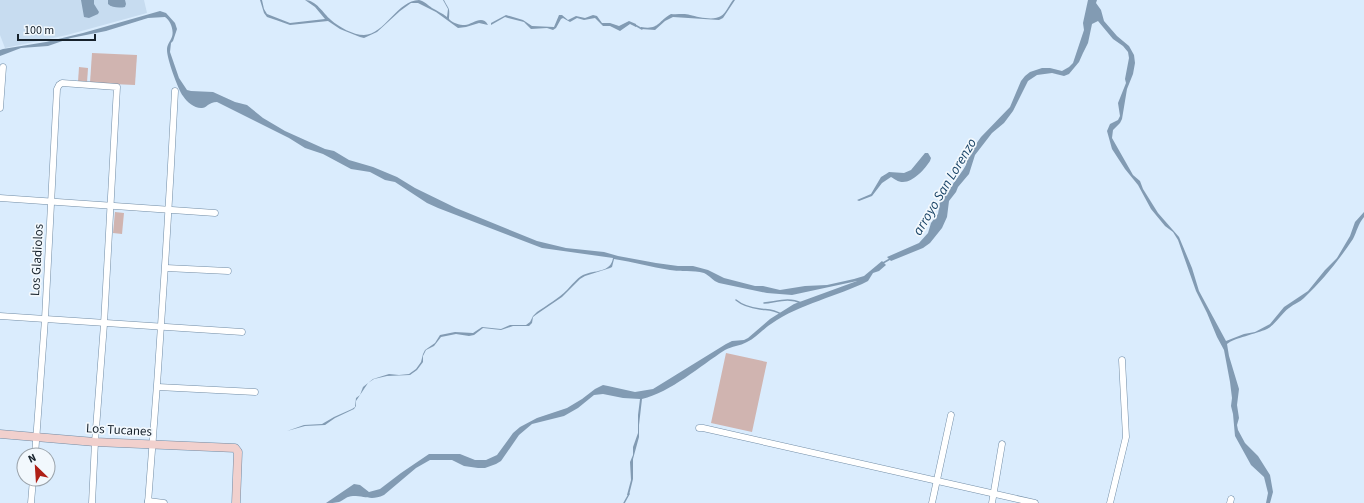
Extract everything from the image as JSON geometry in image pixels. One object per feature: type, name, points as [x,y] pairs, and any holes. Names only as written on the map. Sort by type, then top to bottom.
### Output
[{"type":"street","points":[[0,108],[3,67]]},
{"type":"street","name":"Los Gladiolos","points":[[36,436],[45,319],[57,89],[62,83],[117,87],[109,206]]},
{"type":"street","points":[[164,503],[148,502],[154,444],[166,268],[175,91]]},
{"type":"street","points":[[0,198],[215,213]]},
{"type":"street","points":[[92,503],[104,324],[109,206]]},
{"type":"street","points":[[166,268],[228,272]]},
{"type":"street","points":[[0,316],[161,328],[242,332]]},
{"type":"street","points":[[1110,503],[1126,437],[1122,360]]},
{"type":"street","points":[[158,387],[255,392]]},
{"type":"street","points":[[932,503],[951,415]]},
{"type":"street","points":[[699,428],[1035,503]]},
{"type":"street","name":"Los Tucanes","points":[[0,434],[95,442],[235,448],[238,452],[236,503]]},
{"type":"street","points":[[35,447],[36,436]]},
{"type":"street","points":[[992,503],[1002,444]]},
{"type":"street","points":[[31,503],[32,487]]},
{"type":"shaded area","points":[[0,0],[144,0],[147,13],[67,35],[5,48],[0,35]]},
{"type":"shaded area","points":[[81,0],[94,0],[94,4],[99,12],[98,14],[89,18],[84,17]]},
{"type":"shaded area","points":[[108,0],[125,0],[126,4],[125,7],[118,8],[108,4]]},
{"type":"shaded area","points":[[260,0],[262,0],[267,14],[290,23],[325,19],[315,7],[305,0],[313,2],[338,25],[346,30],[360,35],[378,30],[404,5],[419,0],[447,17],[448,9],[444,0],[449,10],[449,19],[456,24],[468,25],[483,20],[488,25],[479,23],[458,28],[436,12],[418,3],[411,3],[377,32],[364,38],[340,29],[328,21],[290,25],[267,17],[264,13]]},
{"type":"shaded area","points":[[733,0],[735,0],[723,18],[719,20],[673,17],[665,21],[655,30],[641,29],[641,27],[647,28],[658,25],[671,14],[685,14],[706,18],[718,17],[724,13]]},
{"type":"shaded area","points":[[1088,0],[1097,0],[1096,3],[1101,10],[1104,21],[1117,36],[1129,46],[1134,55],[1135,63],[1133,74],[1127,89],[1122,119],[1113,130],[1112,138],[1133,175],[1140,181],[1143,189],[1158,213],[1179,237],[1192,268],[1199,291],[1226,341],[1244,334],[1255,332],[1270,324],[1284,307],[1308,291],[1337,258],[1350,236],[1355,222],[1364,212],[1364,217],[1348,247],[1324,277],[1301,301],[1289,308],[1267,329],[1227,344],[1239,389],[1237,405],[1239,418],[1237,425],[1238,430],[1245,443],[1258,456],[1270,475],[1273,492],[1270,503],[1266,503],[1268,493],[1264,477],[1251,465],[1235,436],[1231,406],[1232,398],[1230,382],[1224,350],[1196,291],[1178,240],[1173,232],[1165,226],[1151,209],[1138,185],[1112,149],[1107,131],[1110,124],[1118,120],[1120,116],[1118,103],[1126,83],[1125,79],[1129,58],[1128,52],[1123,46],[1113,39],[1098,21],[1092,24],[1088,43],[1079,62],[1069,74],[1064,76],[1052,73],[1037,75],[1028,81],[1013,111],[1004,123],[992,133],[975,155],[969,174],[949,201],[947,217],[942,228],[930,243],[923,248],[891,261],[887,257],[919,243],[928,233],[931,223],[938,214],[940,202],[966,165],[967,157],[981,137],[1010,107],[1021,81],[1025,76],[1030,72],[1042,68],[1062,71],[1073,63],[1084,30],[1083,23]]},
{"type":"shaded area","points":[[160,11],[166,13],[175,23],[177,29],[171,43],[170,52],[179,78],[187,90],[213,92],[235,102],[247,105],[263,118],[285,131],[325,149],[334,151],[349,160],[373,167],[397,177],[415,188],[456,208],[537,241],[566,248],[604,252],[656,263],[678,266],[693,266],[708,270],[724,278],[755,286],[763,286],[780,290],[805,286],[827,285],[854,279],[864,276],[882,261],[886,265],[879,271],[873,273],[868,281],[794,311],[768,326],[750,340],[725,350],[664,391],[642,399],[639,437],[633,459],[633,479],[629,495],[627,495],[631,480],[630,462],[638,433],[640,399],[623,398],[603,394],[594,395],[578,408],[564,416],[532,424],[519,435],[501,461],[496,464],[485,468],[478,468],[464,466],[452,460],[430,460],[416,468],[384,495],[372,498],[351,496],[339,502],[326,503],[354,484],[360,485],[369,492],[380,489],[429,454],[460,454],[475,460],[486,460],[497,455],[513,433],[520,427],[537,418],[567,408],[603,385],[635,392],[653,389],[726,344],[732,341],[744,340],[748,338],[770,319],[794,304],[857,281],[792,295],[767,293],[719,283],[704,273],[670,270],[614,259],[612,267],[580,279],[562,297],[533,317],[532,323],[529,326],[513,326],[501,330],[483,328],[474,335],[469,336],[456,334],[441,337],[434,346],[426,350],[423,356],[423,362],[417,370],[410,375],[387,376],[374,379],[368,383],[373,379],[389,374],[409,374],[416,369],[421,362],[423,354],[425,350],[435,343],[440,335],[455,332],[473,333],[482,327],[501,329],[510,325],[526,325],[537,312],[560,296],[576,280],[587,273],[606,269],[612,263],[613,258],[542,248],[438,208],[427,203],[395,182],[385,180],[370,172],[351,169],[323,154],[305,148],[289,138],[217,102],[211,103],[203,108],[193,106],[183,96],[171,67],[167,50],[173,33],[169,21],[165,17],[148,18],[106,31],[71,38],[48,46],[21,48],[0,56],[0,50],[3,49],[46,42]]},
{"type":"shaded area","points":[[506,15],[523,20],[532,26],[554,27],[559,15],[562,15],[568,20],[576,16],[585,18],[593,15],[597,16],[602,23],[610,23],[619,26],[629,21],[636,24],[636,27],[630,24],[620,31],[610,26],[603,26],[595,18],[584,20],[577,18],[570,22],[563,18],[553,30],[547,28],[531,29],[524,22],[505,17],[491,25],[491,23]]},
{"type":"shaded area","points":[[92,53],[137,55],[135,85],[90,83]]},
{"type":"shaded area","points":[[79,67],[88,68],[87,83],[78,82]]},
{"type":"shaded area","points":[[925,153],[928,153],[931,158],[930,161],[916,177],[906,182],[901,182],[891,177],[882,183],[872,196],[859,201],[857,200],[871,194],[881,177],[889,172],[904,173],[911,170]]},
{"type":"shaded area","points":[[115,212],[124,213],[122,234],[113,233]]},
{"type":"shaded area","points":[[726,353],[767,362],[752,432],[711,423]]},
{"type":"shaded area","points":[[368,383],[360,395],[363,387]]},
{"type":"shaded area","points":[[360,395],[356,401],[356,406],[354,409],[335,418],[325,425],[305,426],[287,431],[304,425],[322,424],[355,407],[356,398]]},
{"type":"waterway","points":[[635,25],[642,29]]},
{"type":"waterway","name":"arroyo San Lorenzo","points":[[883,263],[890,259]]},
{"type":"waterway","points":[[736,300],[750,307],[773,310],[781,314]]},
{"type":"waterway","points":[[764,303],[782,300],[792,300],[801,303]]},
{"type":"waterway","points":[[624,503],[629,494]]}]
